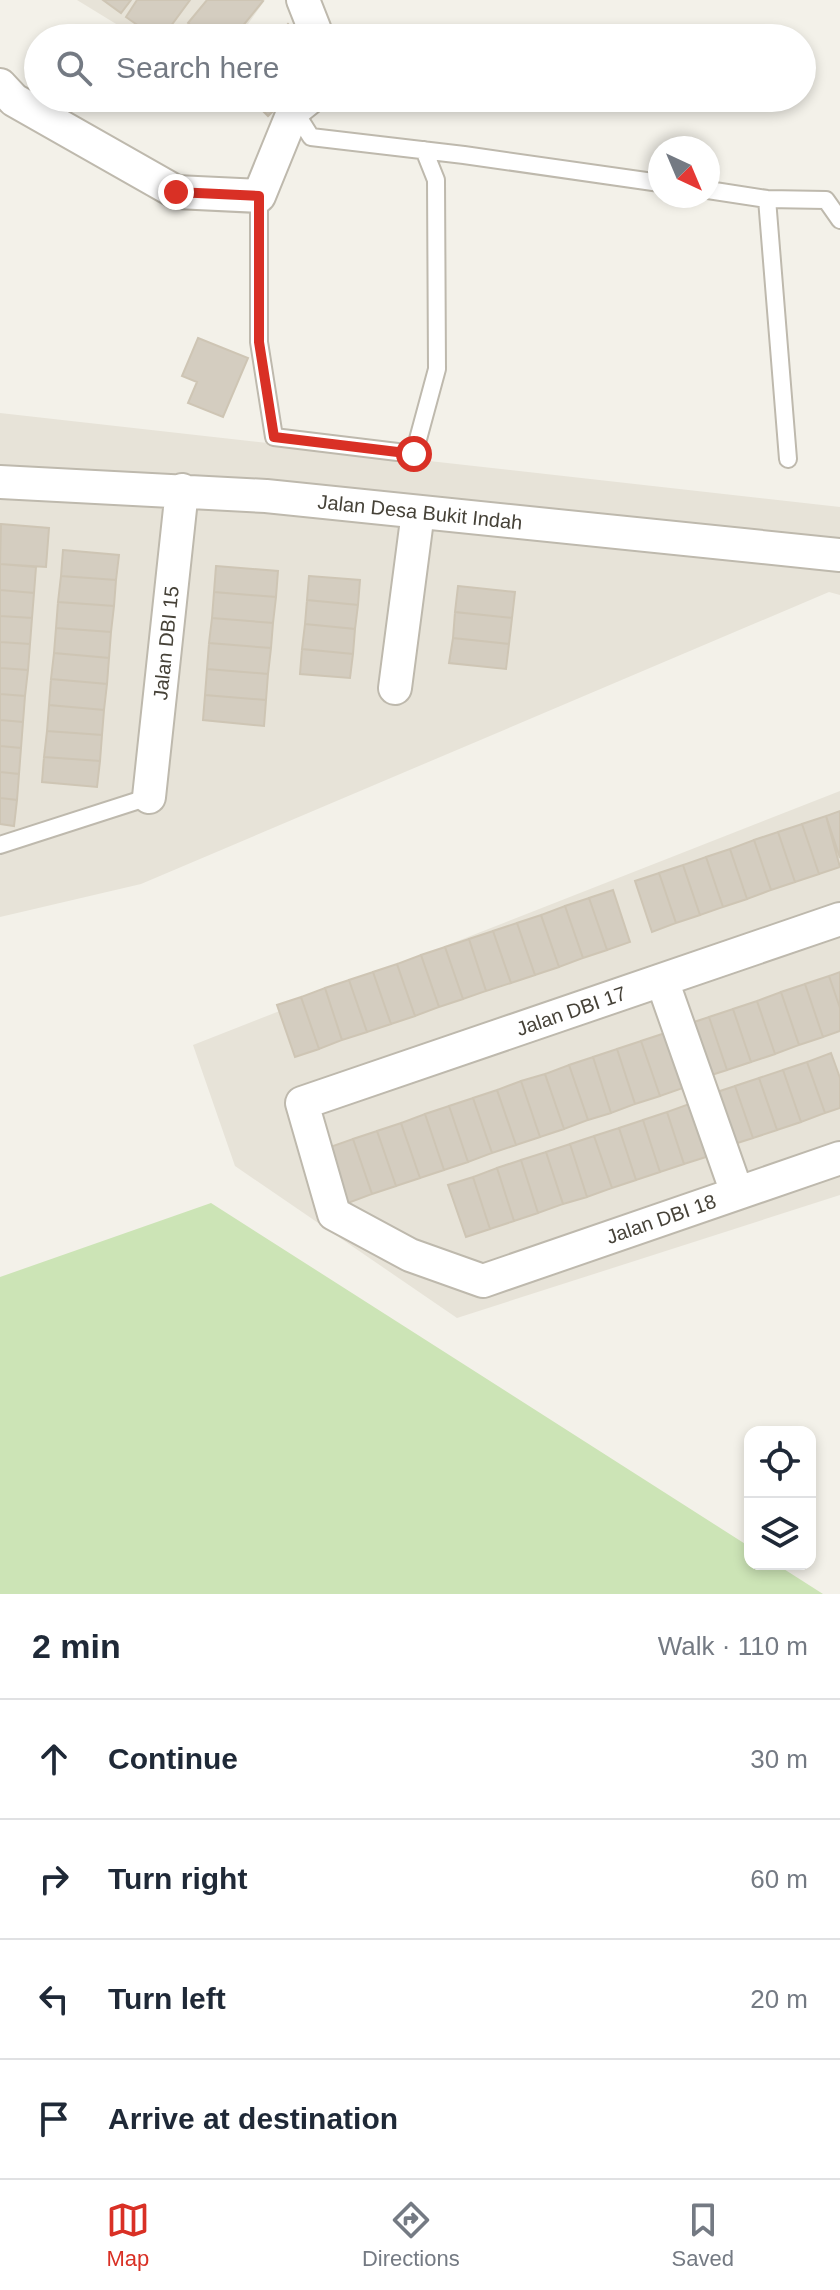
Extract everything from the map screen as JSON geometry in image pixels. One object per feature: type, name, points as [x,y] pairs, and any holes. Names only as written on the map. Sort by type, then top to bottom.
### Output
[{"type":"street","points":[[303,0],[312,24]]},
{"type":"street","points":[[0,85],[24,106]]},
{"type":"street","points":[[35,112],[176,192],[259,196],[298,112]]},
{"type":"street","name":"Jalan Desa Bukit Indah","points":[[0,482],[182,490],[840,555]]},
{"type":"street","name":"Jalan DBI 15","points":[[149,797],[182,490]]},
{"type":"street","points":[[395,688],[418,512]]},
{"type":"street","name":"Jalan DBI 17","points":[[483,1281],[410,1255],[334,1214],[302,1103],[840,919]]},
{"type":"street","points":[[662,980],[737,1193]]},
{"type":"street","name":"Jalan DBI 18","points":[[483,1281],[840,1158]]},
{"type":"lane","points":[[304,112],[311,137],[648,181]]},
{"type":"lane","points":[[259,196],[259,342],[274,437],[414,454],[437,369],[436,180],[424,150]]},
{"type":"lane","points":[[720,192],[767,199],[826,200],[840,220]]},
{"type":"lane","points":[[767,199],[788,459]]},
{"type":"lane","points":[[0,845],[149,797]]},
{"type":"shaded area","points":[[77,0],[265,0],[248,24],[116,24]]},
{"type":"shaded area","points":[[0,413],[840,507],[840,595],[829,592],[141,884],[0,917]]},
{"type":"shaded area","points":[[840,791],[840,1195],[457,1318],[235,1166],[193,1045]]},
{"type":"green space","points":[[211,1203],[744,1543],[744,1570],[785,1570],[823,1594],[0,1594],[0,1277]]},
{"type":"building","points":[[103,0],[131,0],[121,13]]},
{"type":"building","points":[[137,0],[190,0],[172,24],[136,24],[126,17]]},
{"type":"building","points":[[207,0],[263,1],[244,24],[188,23]]},
{"type":"building","points":[[198,338],[248,358],[223,417],[188,403],[197,382],[182,376]]},
{"type":"building","points":[[1,524],[49,528],[46,567],[0,564]]},
{"type":"building","points":[[63,550],[119,555],[116,580],[61,576]]},
{"type":"building","points":[[0,564],[36,567],[34,593],[0,590]]},
{"type":"building","points":[[216,566],[278,571],[276,597],[214,592]]},
{"type":"building","points":[[61,576],[116,580],[114,606],[58,602]]},
{"type":"building","points":[[309,576],[360,580],[358,605],[307,600]]},
{"type":"building","points":[[458,586],[515,592],[512,618],[455,612]]},
{"type":"building","points":[[0,590],[34,593],[32,618],[0,616]]},
{"type":"building","points":[[214,592],[276,597],[273,623],[212,618]]},
{"type":"building","points":[[307,600],[358,605],[355,629],[305,624]]},
{"type":"building","points":[[58,602],[114,606],[111,632],[56,628]]},
{"type":"building","points":[[455,612],[512,618],[509,644],[453,638]]},
{"type":"building","points":[[0,616],[32,618],[30,644],[0,642]]},
{"type":"building","points":[[212,618],[273,623],[271,648],[209,643]]},
{"type":"building","points":[[305,624],[355,629],[353,654],[302,649]]},
{"type":"building","points":[[56,628],[111,632],[109,658],[54,653]]},
{"type":"building","points":[[453,638],[509,644],[506,669],[449,663]]},
{"type":"building","points":[[0,642],[30,644],[28,670],[0,668]]},
{"type":"building","points":[[209,643],[271,648],[268,674],[207,669]]},
{"type":"building","points":[[302,649],[353,654],[350,678],[300,674]]},
{"type":"building","points":[[54,653],[109,658],[107,684],[51,679]]},
{"type":"building","points":[[0,668],[28,670],[25,696],[0,694]]},
{"type":"building","points":[[207,669],[268,674],[266,700],[205,695]]},
{"type":"building","points":[[51,679],[107,684],[104,710],[49,705]]},
{"type":"building","points":[[0,694],[25,696],[23,722],[0,720]]},
{"type":"building","points":[[205,695],[266,700],[264,726],[203,720]]},
{"type":"building","points":[[49,705],[104,710],[102,735],[47,731]]},
{"type":"building","points":[[0,720],[23,722],[21,748],[0,746]]},
{"type":"building","points":[[47,731],[102,735],[100,761],[44,757]]},
{"type":"building","points":[[0,746],[21,748],[19,774],[0,772]]},
{"type":"building","points":[[44,757],[100,761],[97,787],[42,782]]},
{"type":"building","points":[[0,772],[19,774],[17,800],[0,798]]},
{"type":"building","points":[[0,798],[17,800],[14,826],[0,824]]},
{"type":"building","points":[[840,811],[840,858],[826,816]]},
{"type":"building","points":[[826,816],[840,867],[819,874],[802,824]]},
{"type":"building","points":[[802,824],[819,874],[795,882],[778,832]]},
{"type":"building","points":[[778,832],[795,882],[771,890],[754,840]]},
{"type":"building","points":[[754,840],[771,890],[747,899],[730,849]]},
{"type":"building","points":[[730,849],[747,899],[723,907],[706,857]]},
{"type":"building","points":[[706,857],[723,907],[700,915],[683,865]]},
{"type":"building","points":[[683,865],[700,915],[676,923],[659,873]]},
{"type":"building","points":[[659,873],[676,923],[652,932],[635,881]]},
{"type":"building","points":[[613,890],[630,942],[607,950],[589,898]]},
{"type":"building","points":[[589,898],[607,950],[583,958],[565,906]]},
{"type":"building","points":[[565,906],[583,958],[559,967],[541,915]]},
{"type":"building","points":[[541,915],[559,967],[535,975],[517,923]]},
{"type":"building","points":[[517,923],[535,975],[511,983],[493,931]]},
{"type":"building","points":[[493,931],[511,983],[486,991],[469,939]]},
{"type":"building","points":[[469,939],[486,991],[463,999],[445,947]]},
{"type":"building","points":[[445,947],[463,999],[439,1007],[421,955]]},
{"type":"building","points":[[421,955],[439,1007],[415,1016],[397,964]]},
{"type":"building","points":[[397,964],[415,1016],[391,1024],[373,972]]},
{"type":"building","points":[[373,972],[391,1024],[367,1032],[349,980]]},
{"type":"building","points":[[840,972],[840,1008],[829,976]]},
{"type":"building","points":[[829,976],[840,1008],[840,1031],[823,1037],[805,984]]},
{"type":"building","points":[[349,980],[367,1032],[342,1040],[325,988]]},
{"type":"building","points":[[805,984],[823,1037],[799,1045],[781,992]]},
{"type":"building","points":[[325,988],[342,1040],[319,1049],[301,997]]},
{"type":"building","points":[[781,992],[799,1045],[775,1054],[757,1001]]},
{"type":"building","points":[[301,997],[319,1049],[295,1057],[277,1005]]},
{"type":"building","points":[[757,1001],[775,1054],[751,1062],[733,1009]]},
{"type":"building","points":[[733,1009],[751,1062],[727,1070],[709,1017]]},
{"type":"building","points":[[709,1017],[727,1070],[702,1078],[685,1025]]},
{"type":"building","points":[[665,1033],[683,1088],[660,1096],[641,1041]]},
{"type":"building","points":[[641,1041],[660,1096],[635,1104],[617,1049]]},
{"type":"building","points":[[617,1049],[635,1104],[611,1113],[593,1057]]},
{"type":"building","points":[[831,1053],[840,1078],[840,1108],[825,1113],[807,1062]]},
{"type":"building","points":[[593,1057],[611,1113],[588,1120],[569,1065]]},
{"type":"building","points":[[807,1062],[825,1113],[801,1122],[783,1070]]},
{"type":"building","points":[[569,1065],[588,1120],[564,1129],[545,1074]]},
{"type":"building","points":[[783,1070],[801,1122],[777,1130],[759,1078]]},
{"type":"building","points":[[545,1074],[564,1129],[540,1137],[521,1081]]},
{"type":"building","points":[[759,1078],[777,1130],[753,1138],[735,1086]]},
{"type":"building","points":[[521,1081],[540,1137],[516,1145],[497,1090]]},
{"type":"building","points":[[735,1086],[753,1138],[728,1146],[711,1094]]},
{"type":"building","points":[[497,1090],[516,1145],[492,1153],[473,1098]]},
{"type":"building","points":[[473,1098],[492,1153],[468,1162],[449,1106]]},
{"type":"building","points":[[692,1103],[709,1156],[684,1164],[667,1112]]},
{"type":"building","points":[[449,1106],[468,1162],[444,1170],[425,1114]]},
{"type":"building","points":[[667,1112],[684,1164],[660,1172],[643,1120]]},
{"type":"building","points":[[425,1114],[444,1170],[420,1178],[401,1123]]},
{"type":"building","points":[[643,1120],[660,1172],[636,1180],[619,1128]]},
{"type":"building","points":[[401,1123],[420,1178],[396,1186],[377,1131]]},
{"type":"building","points":[[619,1128],[636,1180],[612,1188],[594,1136]]},
{"type":"building","points":[[377,1131],[396,1186],[372,1194],[353,1139]]},
{"type":"building","points":[[594,1136],[612,1188],[587,1197],[570,1144]]},
{"type":"building","points":[[353,1139],[372,1194],[348,1203],[330,1147]]},
{"type":"building","points":[[570,1144],[587,1197],[563,1204],[546,1152]]},
{"type":"building","points":[[546,1152],[563,1204],[538,1213],[521,1160]]},
{"type":"building","points":[[521,1160],[538,1213],[514,1221],[497,1168]]},
{"type":"building","points":[[497,1168],[514,1221],[490,1229],[473,1177]]},
{"type":"building","points":[[473,1177],[490,1229],[466,1237],[448,1185]]},
{"type":"route","points":[[176,192],[259,196],[259,342],[274,437],[414,454]]}]
